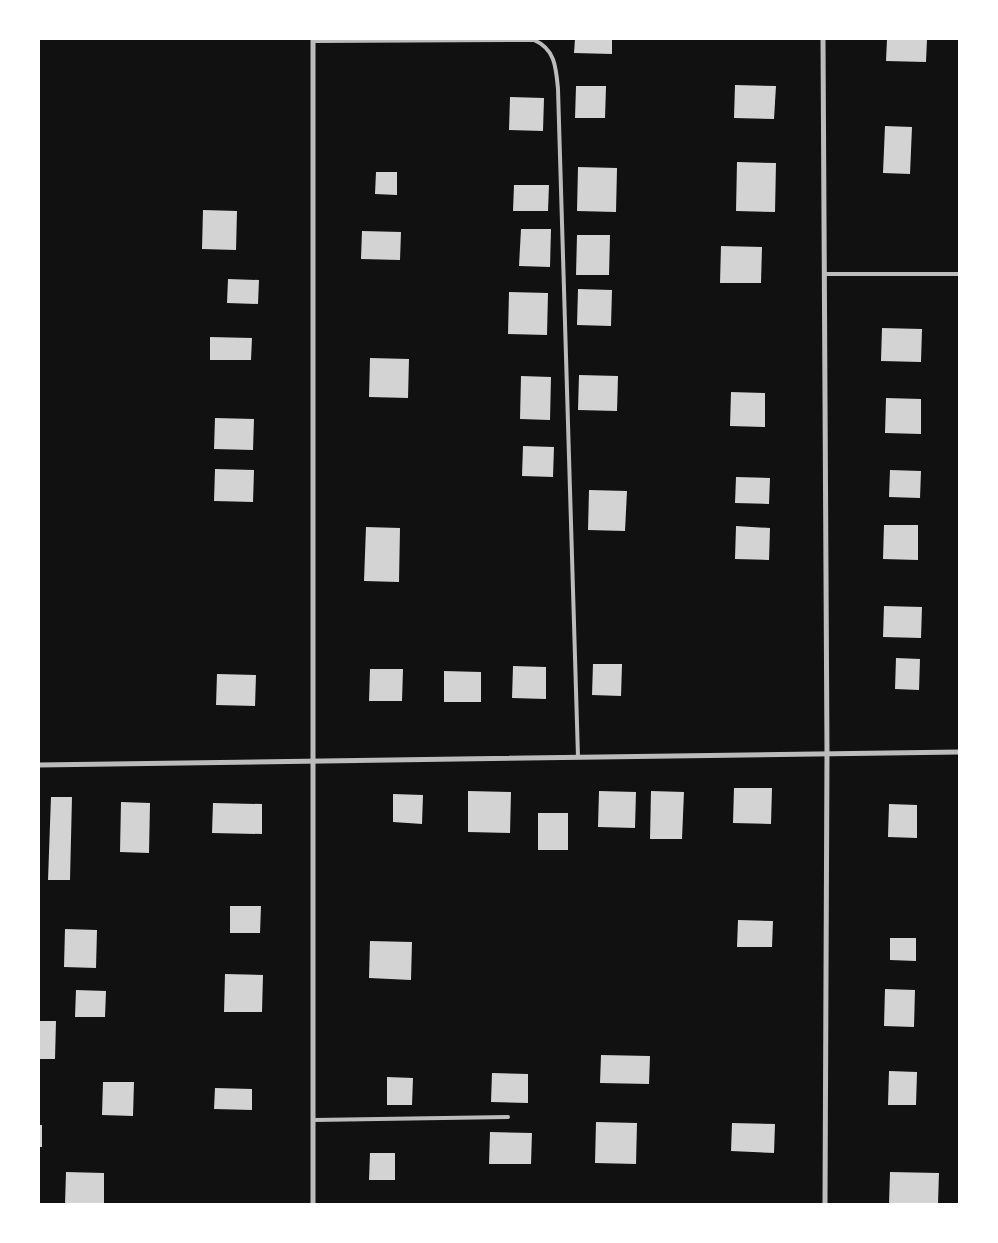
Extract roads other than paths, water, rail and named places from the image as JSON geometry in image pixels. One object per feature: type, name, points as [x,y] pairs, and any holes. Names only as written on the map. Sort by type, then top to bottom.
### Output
[{"type":"street","points":[[824,39],[827,754],[825,1204]]},
{"type":"street","points":[[313,40],[313,1204]]},
{"type":"street","points":[[39,764],[959,752]]},
{"type":"lane","points":[[313,40],[534,40],[544,45],[552,54],[558,89],[578,757]]},
{"type":"lane","points":[[825,274],[959,274]]},
{"type":"lane","points":[[314,1120],[508,1118]]}]
